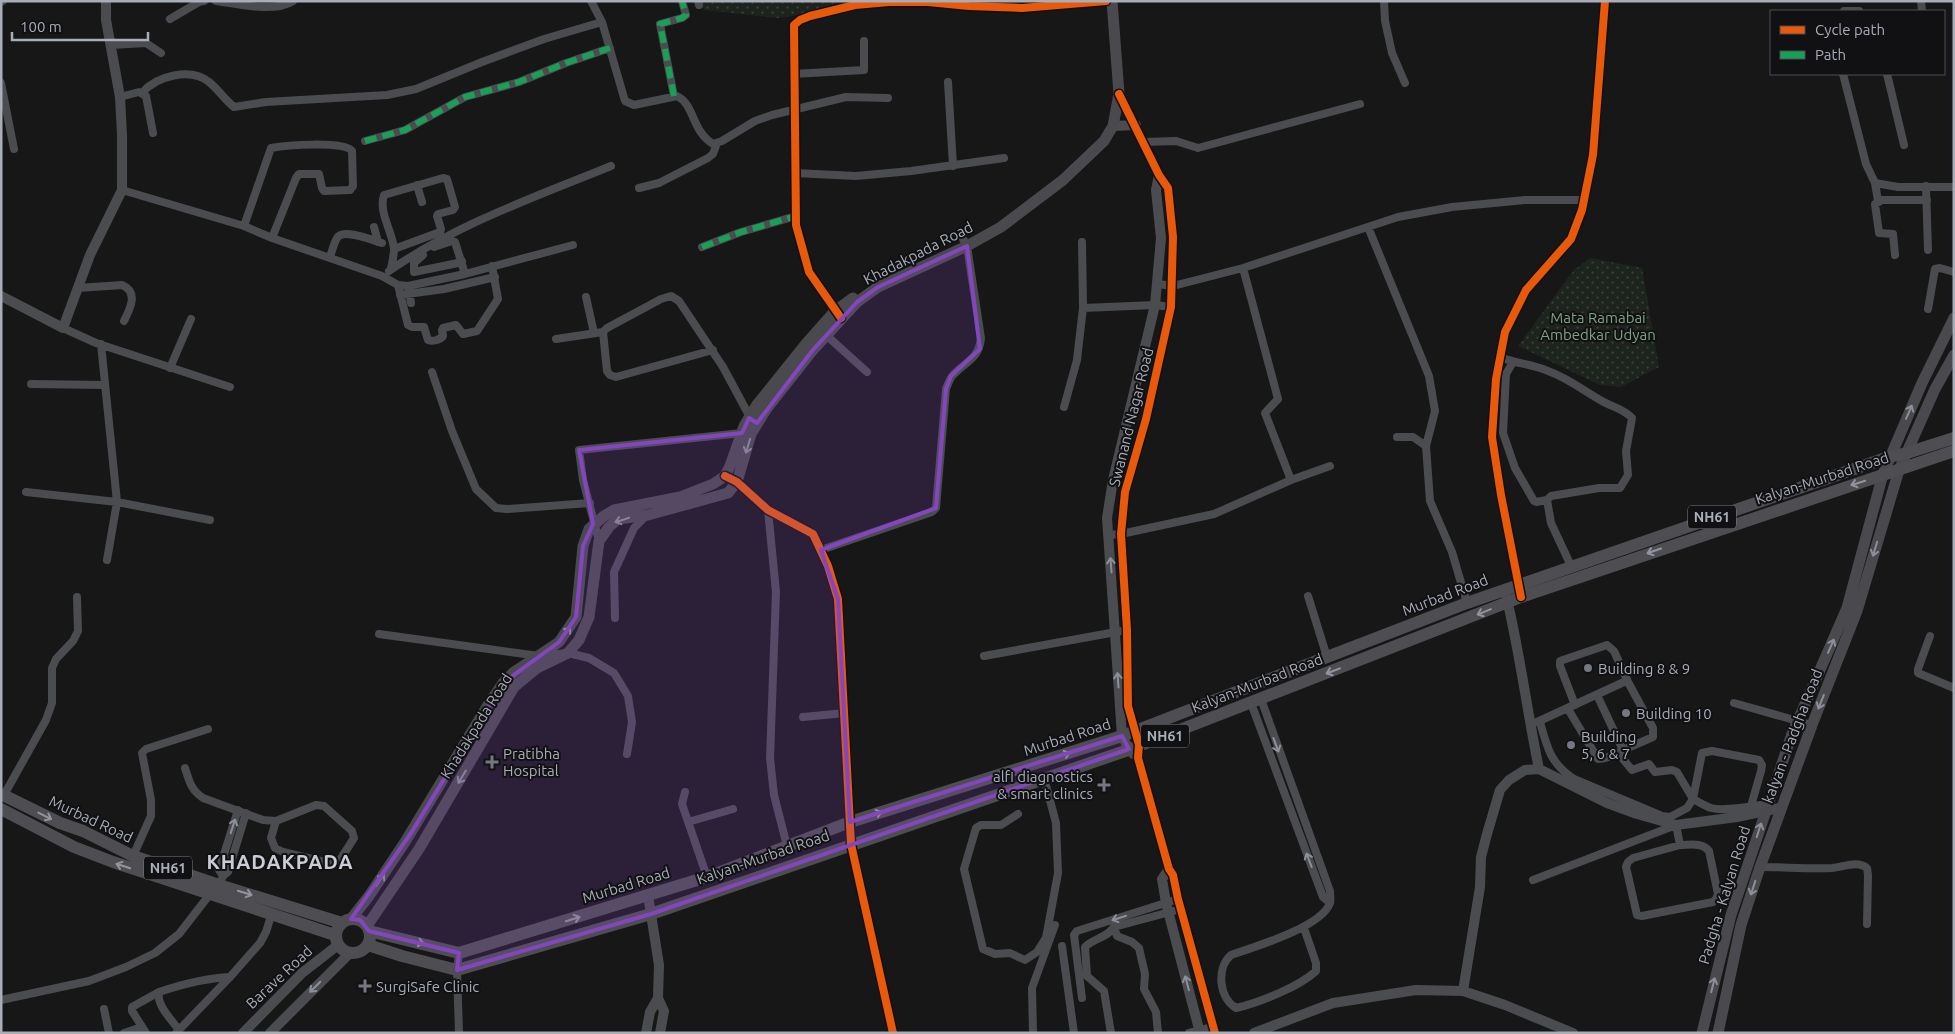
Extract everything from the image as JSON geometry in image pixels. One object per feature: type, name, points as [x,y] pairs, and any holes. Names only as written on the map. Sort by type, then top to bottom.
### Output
[{"type":"highway","name":"NH61","points":[[1907,453],[1954,438]]},
{"type":"highway","name":"Kalyan-Murbad Road","points":[[1520,591],[1675,538],[1899,470],[1954,451]]},
{"type":"highway","name":"Murbad Road","points":[[459,953],[707,877],[850,822],[1122,736],[1380,638],[1466,603],[1506,596],[1572,568],[1675,538],[1889,457],[1907,453]]},
{"type":"highway","name":"Kalyan-Murbad Road","points":[[457,970],[651,914],[1044,778],[1135,751],[1384,651],[1506,596]]},
{"type":"highway","points":[[1380,638],[1384,651]]},
{"type":"highway","name":"Murbad Road","points":[[3,794],[60,823],[83,831],[133,856],[217,885],[346,921]]},
{"type":"highway","name":"NH61","points":[[1,809],[74,847],[113,862],[217,885],[271,916],[337,940],[345,952],[350,953]]},
{"type":"highway","points":[[74,847],[83,831]]},
{"type":"highway","name":"NH61","points":[[346,921],[360,920],[368,928],[459,953]]},
{"type":"highway","points":[[337,940],[346,921]]},
{"type":"highway","points":[[368,928],[368,945]]},
{"type":"highway","points":[[368,945],[457,970]]},
{"type":"highway","points":[[350,953],[360,951],[368,945]]},
{"type":"main road","name":"Swanand Nagar Road","points":[[1112,1],[1119,94]]},
{"type":"main road","points":[[1110,130],[1119,94]]},
{"type":"main road","name":"Khadakpada Road","points":[[346,921],[369,896],[408,838],[503,683],[514,672],[558,642],[576,617],[583,546],[589,529],[614,510],[680,497],[708,486],[725,476],[742,433],[775,390],[838,315],[875,283],[965,242],[998,224],[1058,176],[1100,136],[1110,130]]},
{"type":"main road","name":"Khadakpada Road","points":[[798,362],[826,335],[838,315]]},
{"type":"main road","points":[[1852,609],[1883,474],[1922,383],[1954,318]]},
{"type":"main road","points":[[1907,453],[1934,388],[1954,355]]},
{"type":"main road","points":[[1922,383],[1934,388]]},
{"type":"main road","name":"Khadakpada Road","points":[[737,482],[752,434],[753,420]]},
{"type":"main road","name":"kalyan - Padgha Road","points":[[1718,1033],[1740,925],[1780,808],[1812,725],[1829,666],[1852,609],[1899,470],[1907,453]]},
{"type":"main road","points":[[599,541],[603,534],[618,519],[648,515],[728,493],[737,482]]},
{"type":"main road","points":[[708,486],[714,497]]},
{"type":"main road","name":"Khadakpada Road","points":[[368,928],[421,845],[514,687],[527,674],[568,653],[579,640],[589,617],[599,541]]},
{"type":"main road","name":"Padgha - Kalyan Road","points":[[1702,1033],[1729,922],[1792,734],[1829,666]]},
{"type":"main road","points":[[478,723],[490,728]]},
{"type":"main road","points":[[408,838],[421,845]]},
{"type":"main road","points":[[1729,922],[1740,925]]},
{"type":"street","points":[[64,328],[90,255],[122,190],[120,97],[106,20],[106,1]]},
{"type":"street","points":[[170,18],[204,1]]},
{"type":"street","points":[[216,1],[272,8],[293,1]]},
{"type":"street","points":[[591,1],[602,22],[625,101],[634,105],[674,96],[682,98],[687,103],[697,129],[708,141],[717,144]]},
{"type":"street","points":[[674,96],[660,24],[682,18],[686,15],[682,1]]},
{"type":"street","points":[[838,315],[809,272],[796,225],[794,25],[810,16],[854,5],[928,2],[1022,8],[1106,1]]},
{"type":"street","points":[[1384,1],[1385,21],[1392,53],[1405,83]]},
{"type":"street","points":[[1520,591],[1501,495],[1492,437],[1496,379],[1505,332],[1526,290],[1571,240],[1584,200],[1593,155],[1605,1]]},
{"type":"street","points":[[120,97],[142,93],[153,82],[180,74],[202,78],[210,82],[234,107],[266,102],[387,94],[416,89],[544,39],[602,22]]},
{"type":"street","points":[[793,74],[864,70],[864,41]]},
{"type":"street","points":[[111,45],[146,44],[161,53]]},
{"type":"street","points":[[365,141],[405,130],[465,97],[519,82],[610,48]]},
{"type":"street","points":[[1843,75],[1866,164],[1875,183],[1878,201],[1875,204],[1879,232],[1893,234],[1895,255]]},
{"type":"street","points":[[1887,75],[1904,145]]},
{"type":"street","points":[[948,82],[953,166]]},
{"type":"street","points":[[1,83],[14,149]]},
{"type":"street","points":[[142,93],[146,96],[149,104],[153,133]]},
{"type":"street","name":"Swanand Nagar Road","points":[[1119,94],[1136,125],[1159,175],[1168,188],[1173,237],[1171,307],[1146,419],[1125,492],[1121,534],[1128,630],[1128,706],[1135,731],[1135,751]]},
{"type":"street","points":[[639,188],[659,183],[708,158],[713,154],[717,144],[755,121],[846,97],[888,98]]},
{"type":"street","points":[[1144,142],[1176,141],[1198,148],[1360,104]]},
{"type":"street","points":[[1110,130],[1136,125]]},
{"type":"street","points":[[244,226],[271,148],[336,145],[349,147],[352,151],[354,186],[350,190],[324,191],[319,174],[300,174],[296,178],[272,238]]},
{"type":"street","points":[[795,173],[856,176],[953,166],[1004,158]]},
{"type":"street","points":[[382,276],[433,244],[482,218],[610,166]]},
{"type":"street","name":"Swanand Nagar Road","points":[[1135,751],[1122,736],[1107,518],[1111,490],[1155,305],[1162,238],[1156,190],[1159,175]]},
{"type":"street","points":[[391,269],[394,249],[382,198],[384,195],[417,185],[443,178],[447,179],[455,207],[453,210],[438,214],[440,232],[394,249]]},
{"type":"street","points":[[1875,183],[1898,187],[1954,187]]},
{"type":"street","points":[[417,185],[422,202]]},
{"type":"street","points":[[1926,186],[1928,250]]},
{"type":"street","points":[[122,190],[244,226],[272,238],[382,276],[409,289],[476,286],[495,277]]},
{"type":"street","points":[[1158,284],[1173,286],[1243,268],[1398,217],[1452,207],[1525,200],[1584,200]]},
{"type":"street","points":[[1878,201],[1927,200]]},
{"type":"street","points":[[1157,208],[1170,206]]},
{"type":"street","points":[[702,247],[741,232],[796,216]]},
{"type":"street","points":[[330,257],[338,237],[342,234],[352,234],[380,242],[374,227]]},
{"type":"street","points":[[1368,227],[1429,376],[1435,411],[1426,446],[1430,501],[1452,552],[1466,603]]},
{"type":"street","points":[[1162,238],[1173,237]]},
{"type":"street","points":[[417,284],[414,272],[415,260],[435,247],[452,241],[455,242],[465,274]]},
{"type":"street","points":[[821,550],[932,512],[936,508],[946,389],[951,376],[976,355],[980,349],[980,330],[965,242]]},
{"type":"street","points":[[1064,406],[1077,360],[1083,308],[1082,242]]},
{"type":"street","points":[[400,295],[417,284],[474,272],[573,245]]},
{"type":"street","points":[[414,272],[462,261]]},
{"type":"street","points":[[398,285],[408,325],[424,327],[430,341],[441,339],[443,328],[456,325],[463,334],[477,331],[498,299],[492,266]]},
{"type":"street","points":[[1243,268],[1278,399],[1265,413],[1291,480]]},
{"type":"street","points":[[1928,309],[1935,269],[1940,268],[1954,272]]},
{"type":"street","points":[[474,272],[476,286]]},
{"type":"street","points":[[78,288],[122,285],[126,287],[130,292],[132,302],[124,321]]},
{"type":"street","points":[[409,289],[412,303]]},
{"type":"street","points":[[1,296],[64,328],[101,344],[230,387]]},
{"type":"street","points":[[556,339],[603,332],[660,299],[671,296],[679,301],[713,350],[753,420]]},
{"type":"street","points":[[586,297],[594,333]]},
{"type":"street","points":[[1083,308],[1155,305],[1171,307]]},
{"type":"street","points":[[170,368],[191,319]]},
{"type":"street","points":[[603,332],[607,371],[610,375],[616,377],[713,350]]},
{"type":"street","points":[[826,335],[867,372]]},
{"type":"street","points":[[101,344],[117,502],[106,560]]},
{"type":"street","points":[[1500,357],[1558,374],[1602,401],[1628,413],[1632,418],[1626,451],[1628,475],[1620,488],[1590,489],[1551,496],[1547,500],[1536,502],[1534,500],[1515,468],[1503,433],[1506,374],[1513,362]]},
{"type":"street","points":[[432,372],[452,431],[476,489],[487,501],[496,508],[507,509],[590,503]]},
{"type":"street","points":[[31,384],[106,386]]},
{"type":"street","points":[[599,541],[583,480],[579,450],[742,433]]},
{"type":"street","points":[[1397,436],[1413,437],[1426,446]]},
{"type":"street","points":[[1109,535],[1214,514],[1291,480],[1330,466]]},
{"type":"street","points":[[725,476],[737,482],[768,510],[813,534],[828,566],[838,599],[851,844],[892,1033]]},
{"type":"street","points":[[1111,490],[1125,492]]},
{"type":"street","points":[[26,492],[117,502],[210,520]]},
{"type":"street","points":[[1547,500],[1551,523],[1572,568]]},
{"type":"street","points":[[615,618],[614,572],[634,528],[648,515],[652,501]]},
{"type":"street","points":[[768,510],[776,592],[770,758],[774,795],[787,846]]},
{"type":"street","points":[[1113,594],[1124,594]]},
{"type":"street","points":[[1308,596],[1327,657]]},
{"type":"street","points":[[1506,596],[1528,701],[1535,723],[1549,754],[1565,773],[1574,780],[1609,795],[1670,817],[1687,808],[1693,799],[1702,753],[1712,751],[1759,760],[1762,765],[1761,771],[1751,806]]},
{"type":"street","points":[[3,794],[46,720],[52,703],[52,668],[56,659],[73,641],[78,631],[77,597]]},
{"type":"street","points":[[984,656],[1128,630]]},
{"type":"street","points":[[379,634],[539,656],[568,653],[589,658],[614,673],[628,696],[632,722],[627,754]]},
{"type":"street","points":[[1930,636],[1918,673],[1954,688]]},
{"type":"street","points":[[1607,645],[1614,651],[1628,682],[1654,733],[1653,737],[1598,759],[1572,707],[1560,661],[1607,645]]},
{"type":"street","points":[[1535,723],[1624,682],[1628,682]]},
{"type":"street","points":[[1597,695],[1621,751],[1632,770],[1650,764],[1655,772],[1672,770],[1677,772],[1693,799],[1712,808],[1725,809],[1751,806],[1780,808]]},
{"type":"street","points":[[1256,701],[1330,892],[1330,903],[1322,914],[1304,928],[1231,955],[1225,960],[1220,970],[1224,995],[1229,1004],[1236,1008],[1249,1005],[1306,980],[1316,971],[1316,963],[1304,928]]},
{"type":"street","points":[[1256,701],[1300,838],[1323,897],[1330,903]]},
{"type":"street","points":[[1734,703],[1812,725]]},
{"type":"street","points":[[803,717],[845,713]]},
{"type":"street","points":[[1535,723],[1539,769]]},
{"type":"street","points":[[133,856],[151,816],[151,800],[142,753],[146,749],[208,729]]},
{"type":"street","points":[[1135,751],[1169,869],[1173,875],[1179,904],[1214,1030],[1196,1032],[1162,879],[1169,869]]},
{"type":"street","points":[[185,768],[191,787],[203,798],[263,820],[276,822],[316,805],[324,806],[352,831],[354,838],[340,860],[333,864],[283,852],[275,848],[271,838],[276,822]]},
{"type":"street","points":[[1463,991],[1480,888],[1481,857],[1486,834],[1500,790],[1509,780],[1525,770],[1539,769],[1607,803],[1676,825]]},
{"type":"street","points":[[1018,814],[1001,825],[981,825],[976,828],[964,869],[983,949],[995,954],[1010,954],[1025,960],[1038,952],[1046,938],[1058,873],[1056,823],[1044,778]]},
{"type":"street","points":[[685,792],[682,804],[707,877]]},
{"type":"street","points":[[1533,880],[1676,825],[1737,817],[1767,807]]},
{"type":"street","points":[[688,822],[733,809]]},
{"type":"street","points":[[217,885],[219,870],[238,810]]},
{"type":"street","points":[[1,1000],[88,980],[155,953],[178,934],[228,872],[246,813]]},
{"type":"street","points":[[1676,825],[1680,845]]},
{"type":"street","points":[[1300,838],[1309,835]]},
{"type":"street","points":[[1680,845],[1706,846],[1709,850],[1718,894],[1716,899],[1713,902],[1642,916],[1637,915],[1626,867],[1628,862],[1633,858],[1680,845]]},
{"type":"street","points":[[1760,867],[1832,868],[1857,864],[1863,865],[1867,868],[1868,875],[1867,924]]},
{"type":"street","points":[[648,896],[659,965],[658,998],[664,1011],[660,1033]]},
{"type":"street","points":[[1082,998],[1074,935],[1078,931],[1179,904]]},
{"type":"street","points":[[1111,1033],[1104,991],[1087,976],[1085,947],[1090,942],[1110,934],[1114,927],[1167,907]]},
{"type":"street","points":[[159,992],[158,997],[161,1004],[178,1031],[260,943],[271,916]]},
{"type":"street","points":[[1033,1033],[1032,988],[1055,925]]},
{"type":"street","points":[[1114,927],[1117,936],[1132,942],[1139,948],[1145,974],[1144,989],[1156,1012],[1158,1033]]},
{"type":"street","name":"Barave Road","points":[[243,1033],[337,940]]},
{"type":"street","points":[[1062,946],[1074,1033]]},
{"type":"street","name":"Barave Road","points":[[270,1033],[350,953]]},
{"type":"street","points":[[459,953],[457,970],[459,1033]]},
{"type":"street","points":[[124,1033],[144,1030],[132,1011],[132,1007],[159,992],[184,984],[230,977]]},
{"type":"street","points":[[1254,1033],[1333,1003],[1416,990],[1463,991],[1506,1005],[1573,1033]]},
{"type":"street","points":[[646,1033],[650,1012],[658,998]]},
{"type":"street","points":[[104,1009],[109,1033]]},
{"type":"highlighted area","points":[[967,246],[980,349],[951,376],[946,389],[936,508],[821,550],[838,599],[850,822],[1122,736],[1129,749],[651,914],[457,970],[459,953],[369,931],[360,920],[351,919],[411,833],[503,683],[559,642],[576,617],[583,546],[593,524],[579,450],[742,433],[749,418],[757,423],[812,351],[857,302],[878,287]]},
{"type":"green space","points":[[702,1],[966,1],[863,4],[779,18],[704,10]]},
{"type":"green space","name":"Mata Ramabai Ambedkar Udyan","points":[[1590,258],[1642,268],[1659,367],[1621,387],[1600,385],[1518,346],[1574,270]]},
{"type":"marked path","points":[[674,96],[660,24],[682,18],[686,15],[682,1]]},
{"type":"marked path","points":[[365,141],[405,130],[465,97],[519,82],[610,48]]},
{"type":"marked path","points":[[702,247],[741,232],[796,216]]},
{"type":"cycle path","points":[[841,318],[809,272],[796,225],[794,25],[810,16],[855,5],[889,2],[928,2],[1022,8],[1106,1]]},
{"type":"cycle path","points":[[1521,597],[1492,437],[1496,379],[1505,332],[1526,290],[1571,239],[1582,210],[1593,155],[1605,1]]},
{"type":"cycle path","points":[[1119,94],[1159,175],[1168,188],[1173,237],[1171,307],[1146,419],[1125,492],[1121,534],[1127,630],[1128,706],[1139,745],[1138,758],[1169,869],[1173,875],[1215,1033]]},
{"type":"cycle path","points":[[725,476],[737,482],[768,510],[813,534],[828,566],[838,599],[851,844],[893,1033]]},
{"type":"place","name":"Building 8 & 9","points":[[1588,668]]},
{"type":"place","name":"Building 10","points":[[1626,713]]},
{"type":"place","name":"Building 5, 6 & 7","points":[[1571,745]]},
{"type":"place","name":"Pratibha Hospital","points":[[492,762]]},
{"type":"place","name":"alfi diagnostics & smart clinics","points":[[1104,785]]},
{"type":"place","name":"SurgiSafe Clinic","points":[[365,986]]},
{"type":"district","name":"KHADAKPADA","points":[[280,861]]}]
